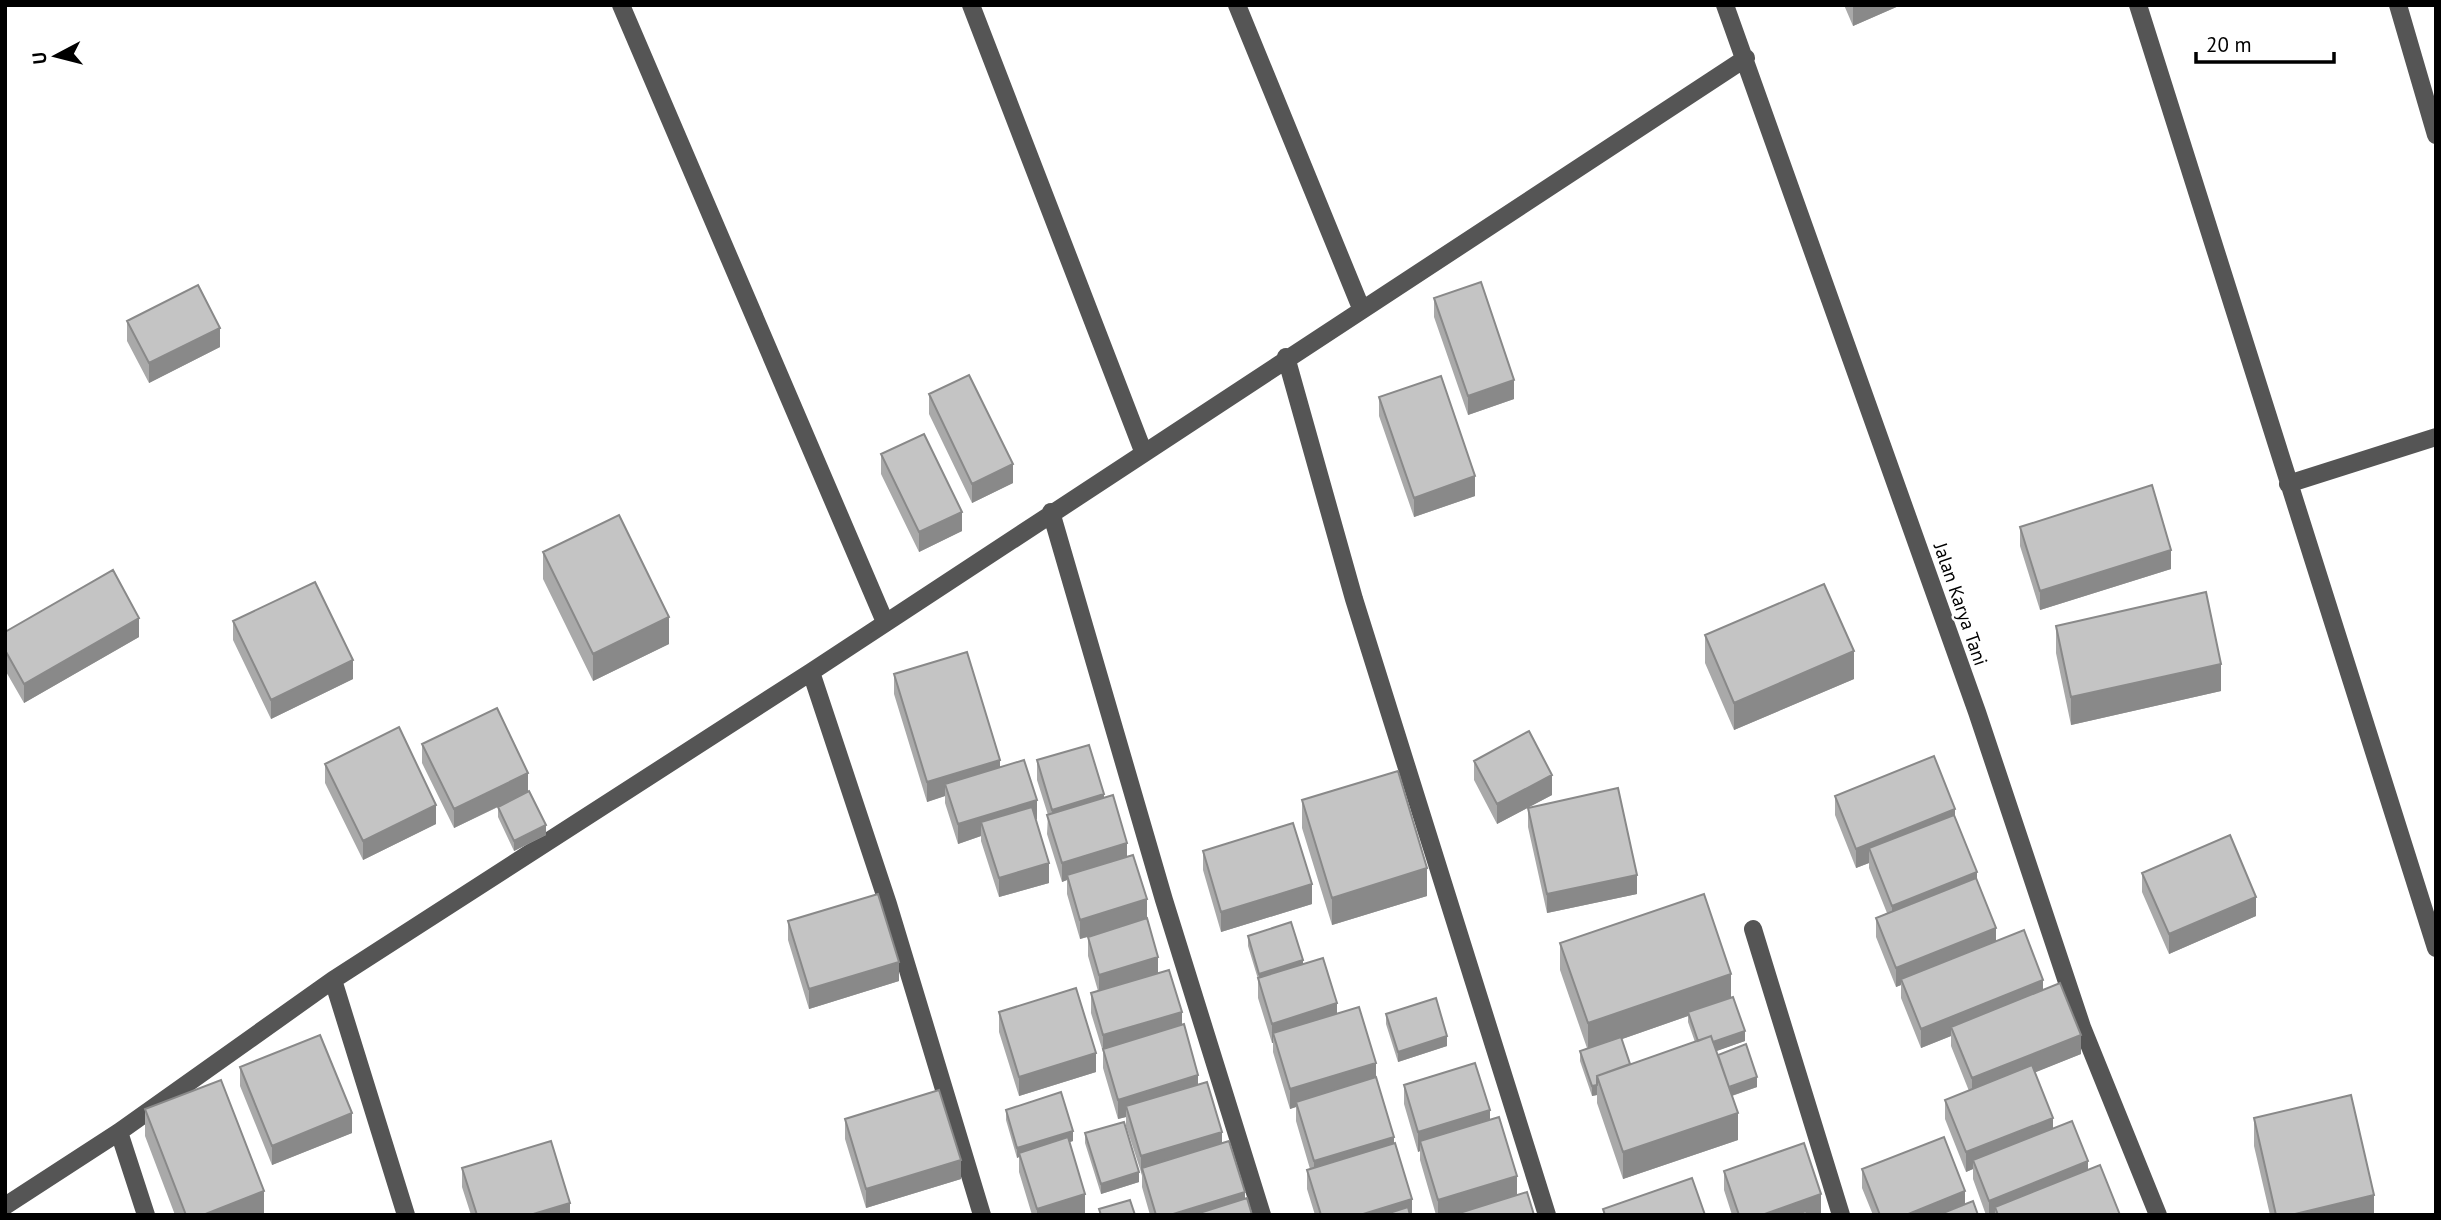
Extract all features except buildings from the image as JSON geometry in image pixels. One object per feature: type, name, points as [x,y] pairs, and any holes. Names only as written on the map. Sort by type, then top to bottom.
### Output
[{"type":"street","points":[[621,5],[885,622]]},
{"type":"street","points":[[971,5],[1143,452]]},
{"type":"street","points":[[1237,5],[1361,308]]},
{"type":"street","name":"Jalan Karya Tani","points":[[1726,5],[1977,712],[2082,1027],[2158,1215]]},
{"type":"street","points":[[2138,5],[2436,948]]},
{"type":"street","points":[[2398,5],[2436,135]]},
{"type":"street","points":[[5,1206],[119,1132],[333,980],[811,671],[1746,58]]},
{"type":"street","points":[[1286,358],[1362,626],[1547,1215]]},
{"type":"street","points":[[2288,484],[2436,437]]},
{"type":"street","points":[[1051,512],[1164,900],[1262,1215]]},
{"type":"street","points":[[811,671],[888,904],[982,1215]]},
{"type":"street","points":[[1753,929],[1840,1215]]},
{"type":"street","points":[[333,980],[406,1215]]},
{"type":"street","points":[[119,1132],[146,1215]]}]
